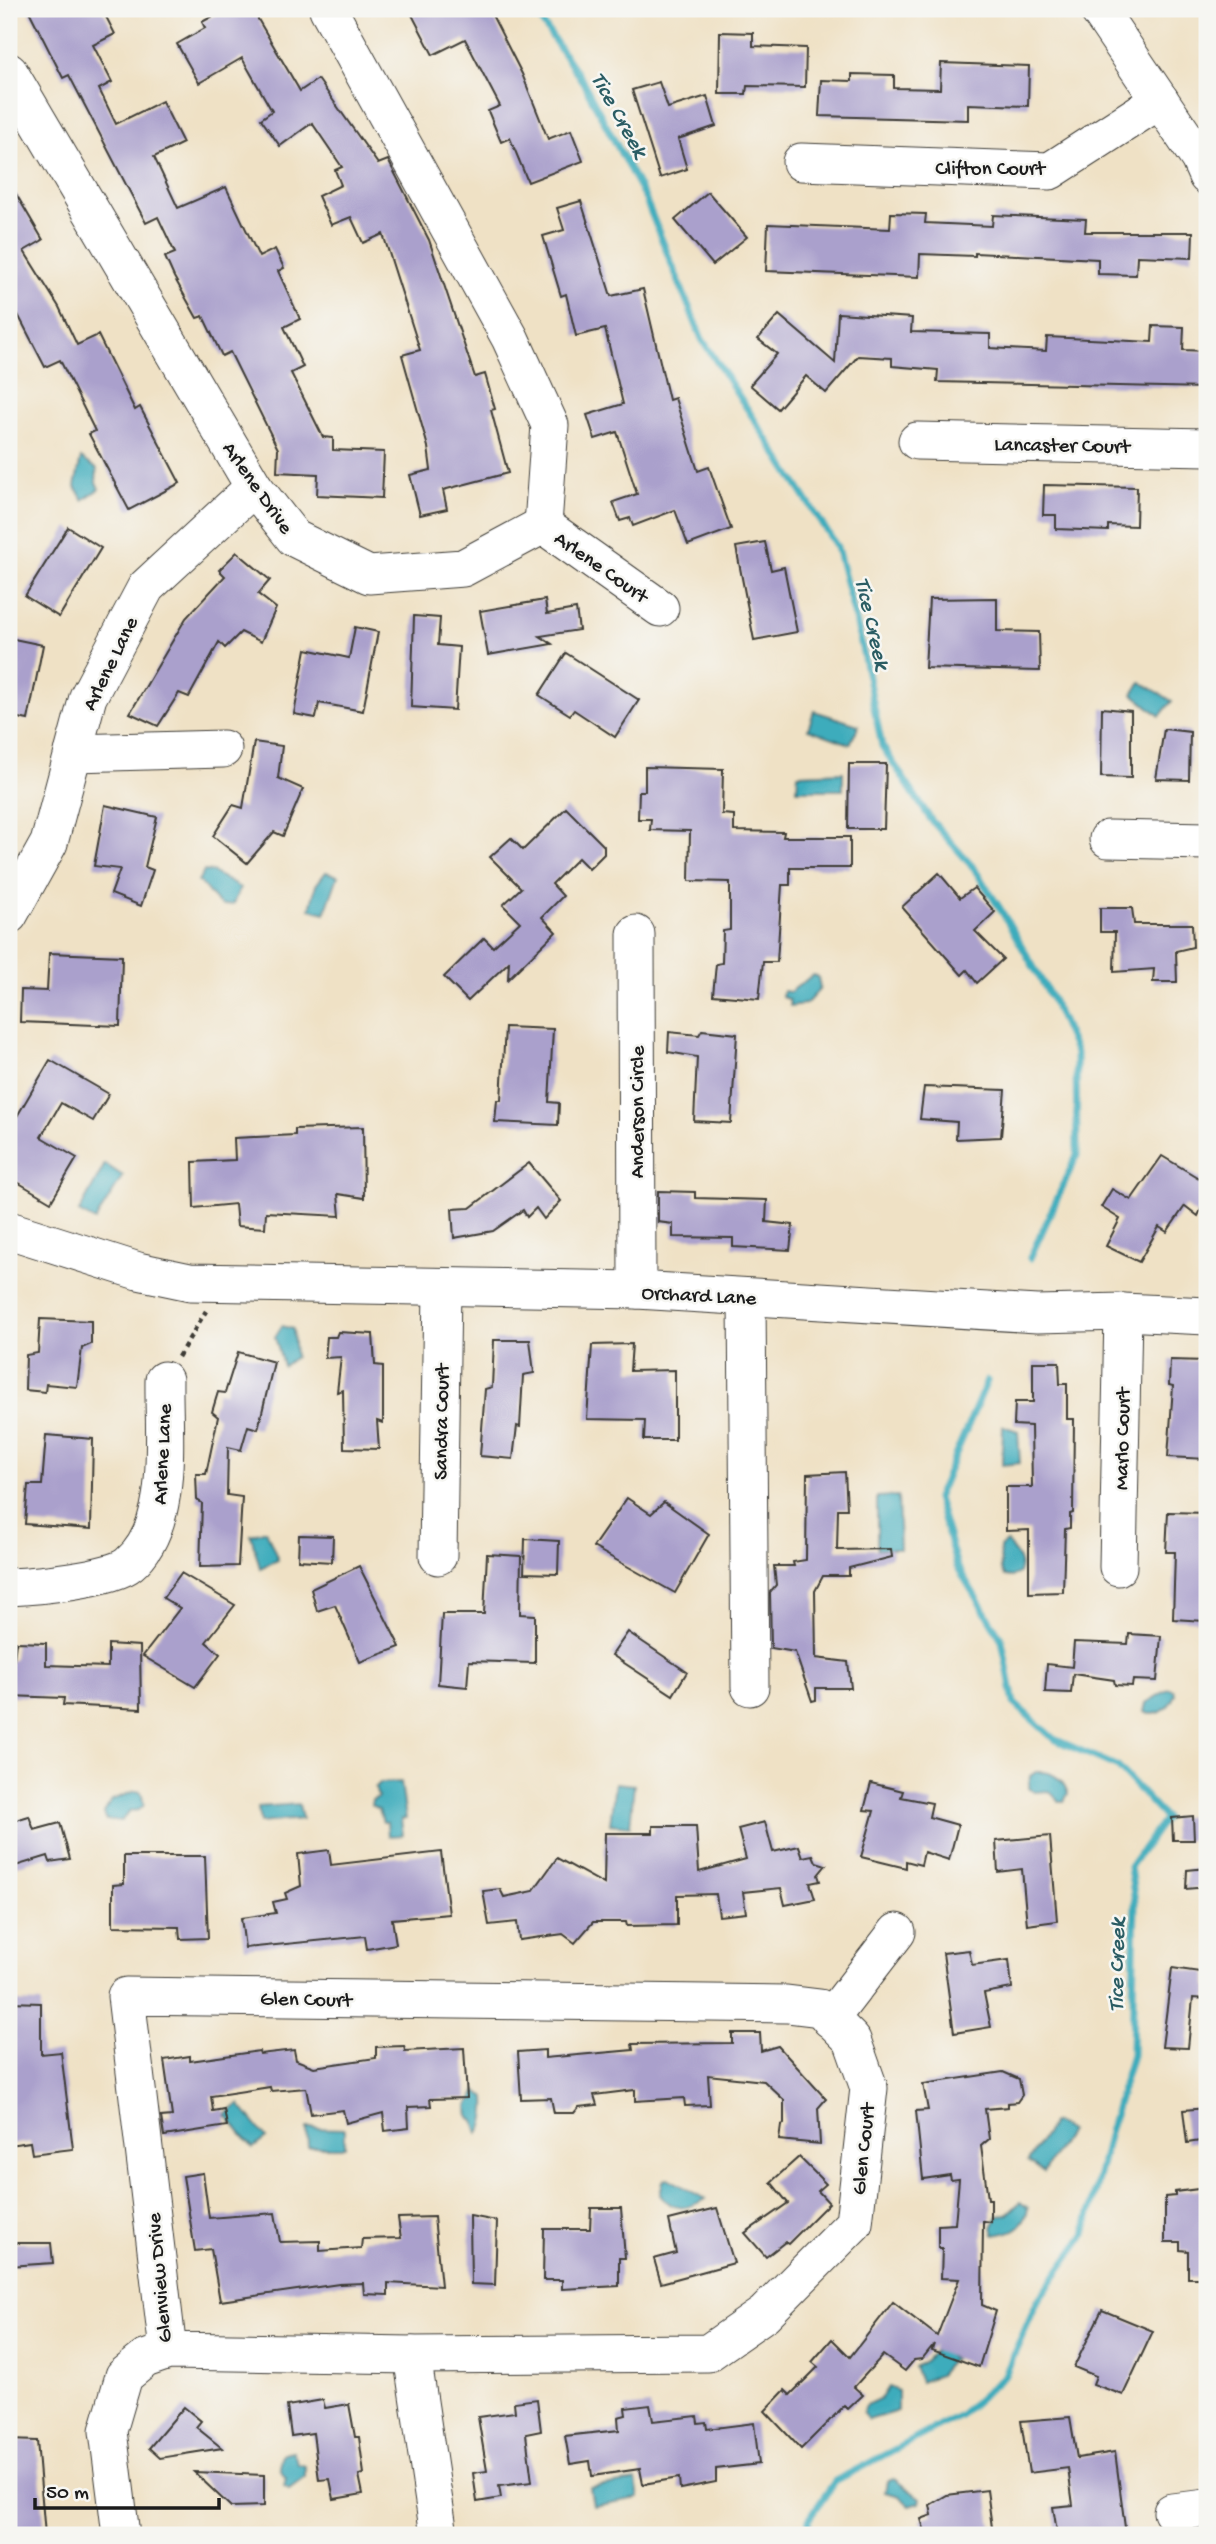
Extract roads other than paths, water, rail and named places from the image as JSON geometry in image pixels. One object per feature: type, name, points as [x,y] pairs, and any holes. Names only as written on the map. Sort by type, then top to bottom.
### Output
[{"type":"street","points":[[328,9],[510,338],[550,425],[543,525]]},
{"type":"street","points":[[1098,9],[1160,100],[1207,176]]},
{"type":"street","name":"Arlene Drive","points":[[9,72],[254,487],[293,538],[369,575],[463,568],[543,525]]},
{"type":"street","name":"Clifton Court","points":[[801,162],[1050,171],[1160,100]]},
{"type":"street","name":"Lancaster Court","points":[[917,441],[1207,446]]},
{"type":"street","name":"Arlene Lane","points":[[9,915],[49,843],[88,697],[146,587],[254,487]]},
{"type":"street","name":"Arlene Court","points":[[543,525],[660,608]]},
{"type":"street","points":[[73,753],[223,749]]},
{"type":"street","points":[[1108,839],[1207,841]]},
{"type":"street","name":"Anderson Circle","points":[[636,934],[637,1290]]},
{"type":"street","name":"Orchard Lane","points":[[9,1230],[138,1270],[206,1283],[637,1290],[1037,1314],[1123,1312],[1207,1316]]},
{"type":"street","name":"Sandra Court","points":[[438,1556],[442,1288]]},
{"type":"street","points":[[747,1297],[750,1687]]},
{"type":"street","name":"Marlo Court","points":[[1118,1567],[1123,1312]]},
{"type":"street","name":"Arlene Lane","points":[[9,1587],[55,1585],[128,1566],[151,1539],[161,1502],[164,1380]]},
{"type":"street","points":[[830,2019],[897,1932]]},
{"type":"street","name":"Glen Court","points":[[126,1996],[787,2004],[820,2008],[852,2040],[869,2088],[854,2222],[764,2314],[708,2353],[411,2355],[168,2351]]},
{"type":"street","name":"Glenview Drive","points":[[121,2535],[108,2431],[124,2376],[145,2359],[168,2351],[126,1996]]},
{"type":"street","points":[[411,2355],[439,2535]]},
{"type":"water","points":[[81,458],[97,469],[96,482],[99,489],[83,500],[75,486]]},
{"type":"water","points":[[1141,682],[1172,701],[1160,716],[1133,694]]},
{"type":"water","points":[[814,711],[859,725],[850,744],[808,729]]},
{"type":"water","points":[[843,772],[843,790],[797,790],[798,774]]},
{"type":"water","points":[[204,871],[212,872],[240,888],[233,904],[222,906],[198,881]]},
{"type":"water","points":[[326,872],[338,876],[325,913],[310,909],[316,885]]},
{"type":"water","points":[[813,975],[818,977],[820,989],[806,1004],[790,1006],[789,999],[782,997],[783,991],[790,992]]},
{"type":"water","points":[[105,1164],[123,1176],[95,1221],[79,1212]]},
{"type":"water","points":[[282,1326],[293,1329],[295,1357],[283,1366],[275,1337]]},
{"type":"water","points":[[1003,1426],[1018,1431],[1020,1463],[1002,1465]]},
{"type":"water","points":[[898,1496],[900,1549],[877,1549],[877,1497]]},
{"type":"water","points":[[266,1530],[278,1560],[260,1568],[251,1535]]},
{"type":"water","points":[[1007,1542],[1020,1561],[1019,1573],[1012,1577],[1005,1576],[1001,1570],[1000,1547]]},
{"type":"water","points":[[1169,1689],[1174,1690],[1175,1694],[1167,1707],[1159,1713],[1144,1712],[1146,1703]]},
{"type":"water","points":[[1036,1772],[1052,1774],[1060,1780],[1068,1794],[1064,1801],[1059,1801],[1049,1791],[1034,1792],[1029,1788],[1030,1776]]},
{"type":"water","points":[[401,1782],[406,1819],[401,1819],[403,1835],[388,1836],[387,1822],[383,1822],[379,1810],[371,1805],[372,1800],[378,1797],[375,1788],[380,1783]]},
{"type":"water","points":[[615,1783],[634,1785],[630,1826],[610,1824]]},
{"type":"water","points":[[135,1791],[141,1792],[144,1805],[139,1810],[130,1811],[121,1821],[106,1820],[104,1813],[112,1800]]},
{"type":"water","points":[[299,1804],[302,1819],[260,1823],[258,1807]]},
{"type":"water","points":[[477,2090],[486,2098],[484,2121],[478,2133],[474,2121],[469,2117],[468,2106]]},
{"type":"water","points":[[239,2104],[266,2138],[253,2148],[226,2115]]},
{"type":"water","points":[[1053,2122],[1069,2131],[1044,2172],[1028,2161]]},
{"type":"water","points":[[307,2128],[345,2129],[345,2147],[308,2147]]},
{"type":"water","points":[[668,2178],[705,2199],[686,2207],[670,2204],[660,2194],[663,2181]]},
{"type":"water","points":[[1020,2202],[1028,2208],[1021,2225],[1007,2233],[994,2235],[992,2227],[998,2216],[1007,2215]]},
{"type":"water","points":[[938,2347],[953,2359],[939,2375],[920,2382],[914,2367],[925,2361]]},
{"type":"water","points":[[888,2387],[898,2391],[898,2411],[868,2420],[863,2413],[866,2405],[881,2398]]},
{"type":"water","points":[[293,2451],[298,2464],[305,2466],[305,2477],[289,2489],[284,2486],[286,2478],[280,2462],[284,2453]]},
{"type":"water","points":[[894,2479],[920,2498],[919,2503],[909,2506],[900,2496],[885,2492],[887,2481]]},
{"type":"water","points":[[636,2481],[639,2498],[593,2506],[590,2488]]},
{"type":"waterway","name":"Tice Creek","points":[[533,9],[583,82],[645,198],[702,339],[837,547],[859,633],[882,746],[931,820],[973,867],[1001,910],[1052,999],[1076,1053],[1077,1155],[1030,1258]]},
{"type":"waterway","name":"Tice Creek","points":[[807,2535],[809,2519],[835,2481],[960,2415],[1005,2375],[1038,2300],[1085,2234],[1109,2132],[1132,2055],[1135,1902],[1130,1867],[1165,1818],[1118,1767],[1054,1739],[1014,1703],[1002,1640],[957,1566],[937,1498],[987,1381]]}]
